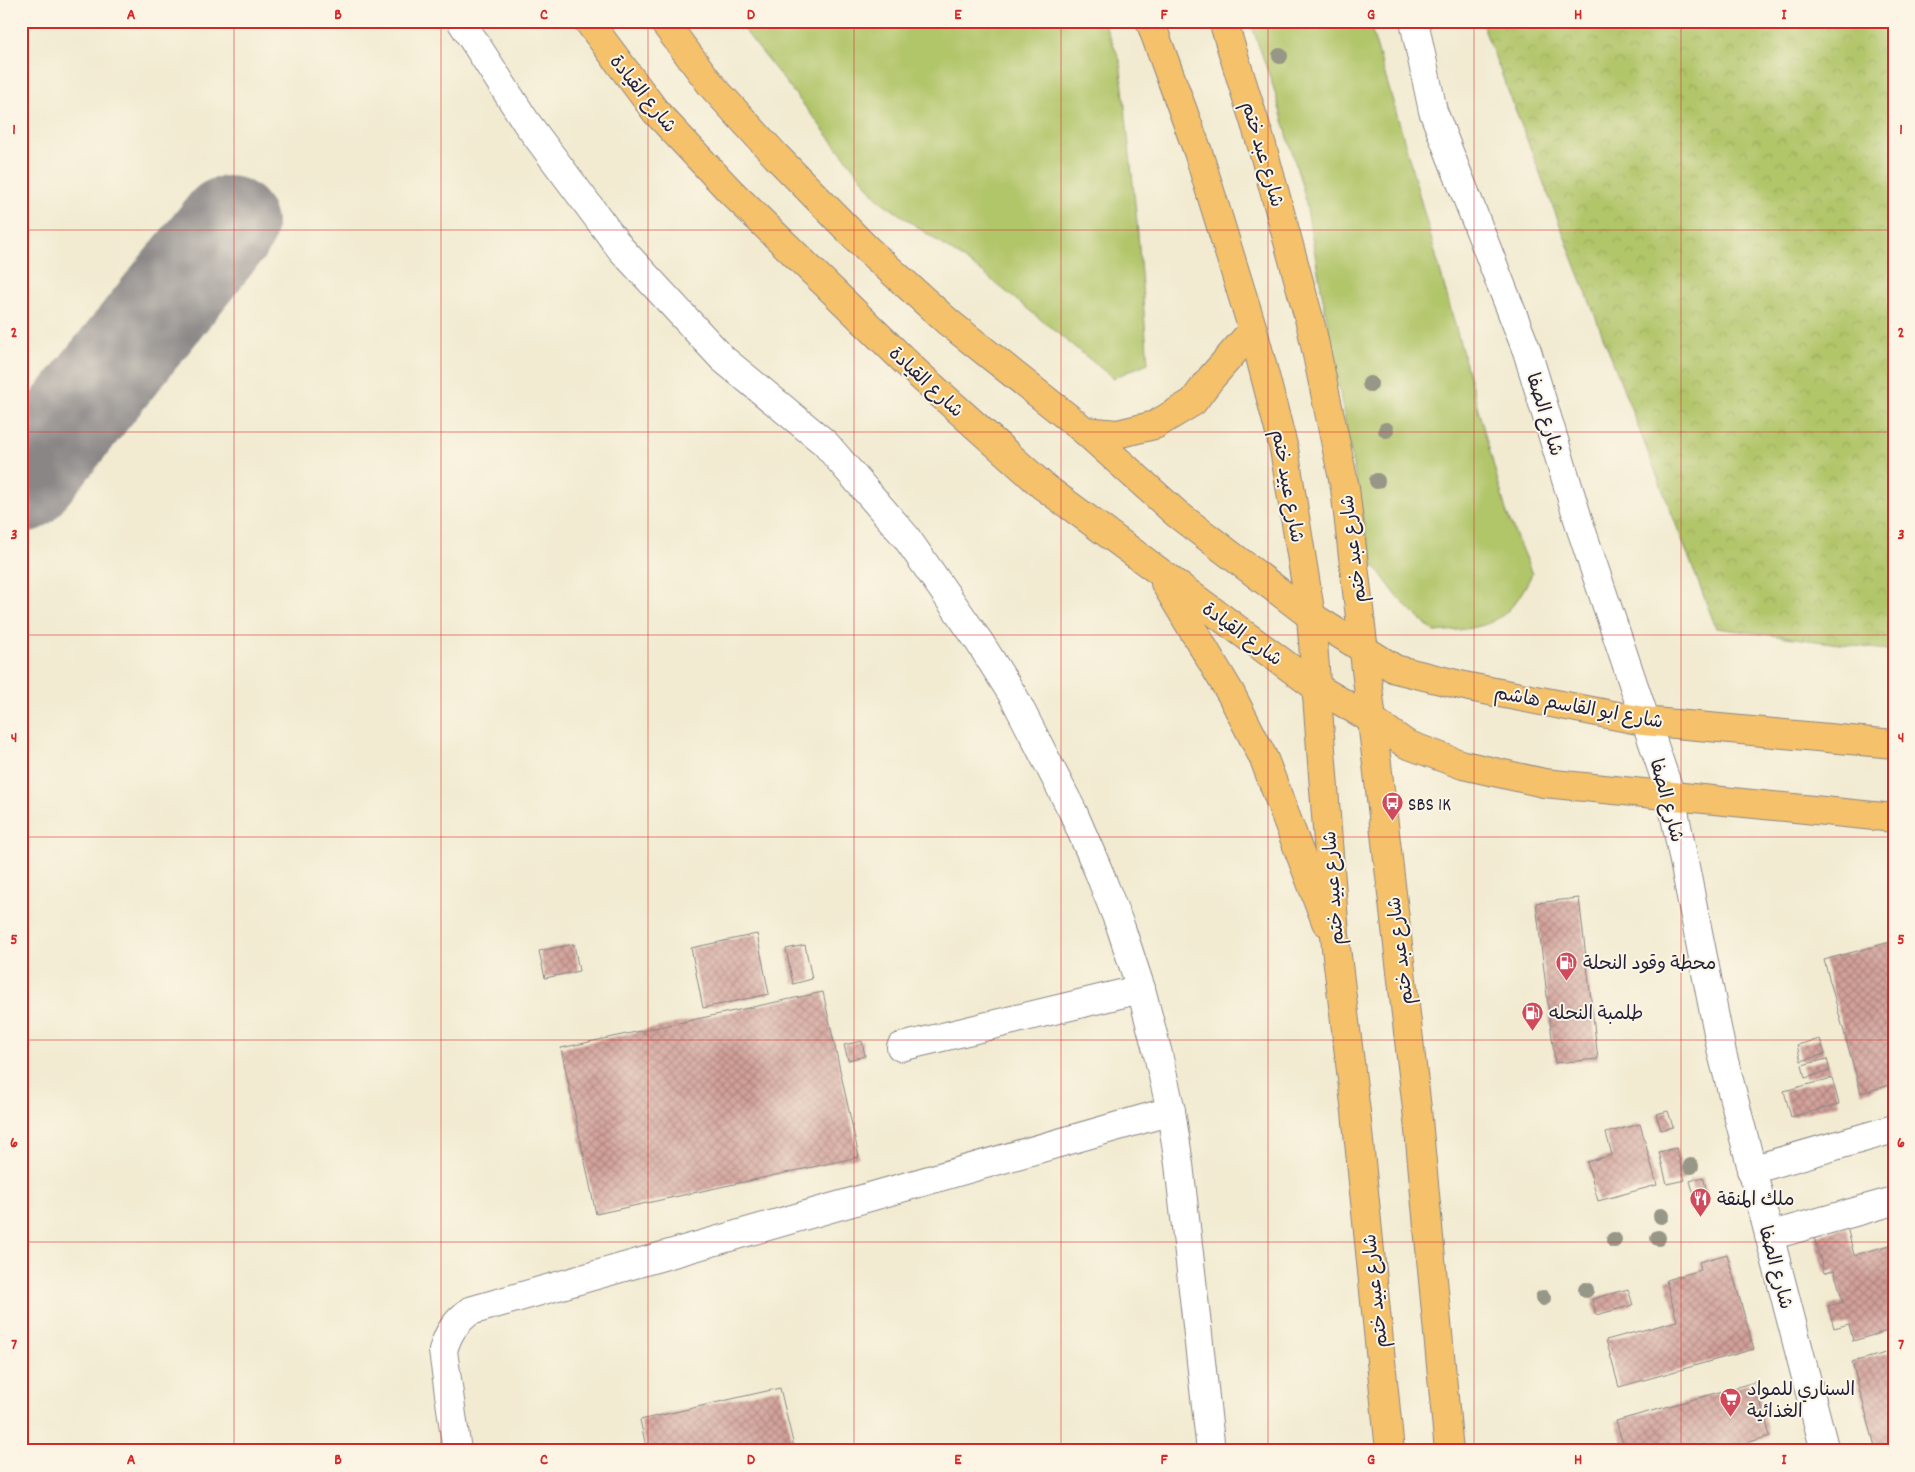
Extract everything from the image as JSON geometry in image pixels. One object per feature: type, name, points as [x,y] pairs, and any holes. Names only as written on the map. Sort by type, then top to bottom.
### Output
[{"type":"main road","name":"شارع القيادة","points":[[588,21],[656,112],[730,191],[917,373],[1043,486],[1316,687]]},
{"type":"main road","points":[[663,21],[712,86],[776,156],[867,249],[948,322],[1085,431],[1177,514],[1311,616]]},
{"type":"main road","points":[[1085,431],[1117,434],[1155,425],[1193,402],[1211,378],[1253,330],[1198,152],[1150,21]]},
{"type":"main road","name":"شارع عبد ختم","points":[[1223,21],[1262,146],[1311,326],[1345,488],[1414,1090],[1449,1451]]},
{"type":"main road","name":"شارع عبيد ختم","points":[[1253,330],[1284,449],[1311,616],[1336,948],[1356,1112],[1390,1451]]},
{"type":"main road","points":[[1158,571],[1231,694],[1264,759],[1336,948]]},
{"type":"main road","name":"شارع ابو القاسم هاشم","points":[[1311,616],[1395,669],[1469,687],[1644,720],[1894,744]]},
{"type":"main road","points":[[1316,687],[1371,719],[1406,744],[1463,765],[1544,782],[1894,818]]},
{"type":"street","points":[[461,21],[526,122],[621,249],[724,359],[825,443],[906,537],[944,590],[1014,697],[1073,812],[1122,928],[1141,988],[1172,1111],[1211,1451]]},
{"type":"street","name":"شارع الصفا","points":[[1414,21],[1433,111],[1527,351],[1581,529],[1670,796],[1722,1053],[1825,1451]]},
{"type":"street","points":[[901,1047],[1141,988]]},
{"type":"street","points":[[457,1451],[443,1351],[447,1335],[470,1311],[1172,1111]]},
{"type":"street","points":[[1751,1170],[1894,1129]]},
{"type":"street","points":[[1769,1236],[1894,1201]]},
{"type":"green space","points":[[737,21],[1103,21],[1120,60],[1137,222],[1148,363],[1113,378],[983,273],[879,200]]},
{"type":"green space","points":[[1250,21],[1369,21],[1400,125],[1507,514],[1532,574],[1514,604],[1505,614],[1494,621],[1469,628],[1434,632],[1400,600],[1370,560],[1304,193],[1273,86]]},
{"type":"green space","points":[[1481,21],[1894,21],[1894,651],[1716,628]]},
{"type":"building","name":"محطة وقود النحلة","points":[[1579,898],[1598,1059],[1555,1063],[1536,903]]},
{"type":"building","points":[[757,934],[769,994],[703,1008],[691,948]]},
{"type":"building","points":[[1894,941],[1894,1084],[1861,1093],[1824,960]]},
{"type":"building","points":[[574,944],[579,971],[545,978],[539,951]]},
{"type":"building","points":[[805,945],[812,979],[793,984],[786,949]]},
{"type":"building","points":[[823,992],[859,1157],[596,1214],[561,1048]]},
{"type":"building","points":[[1820,1039],[1825,1054],[1801,1061],[1797,1045]]},
{"type":"building","points":[[862,1041],[865,1056],[848,1060],[844,1045]]},
{"type":"building","points":[[1827,1059],[1830,1071],[1805,1078],[1802,1065]]},
{"type":"building","points":[[1832,1078],[1839,1104],[1791,1117],[1784,1091]]},
{"type":"building","points":[[1668,1111],[1673,1127],[1661,1130],[1656,1114]]},
{"type":"building","points":[[1640,1124],[1657,1185],[1598,1201],[1587,1162],[1612,1155],[1606,1133]]},
{"type":"building","points":[[1676,1148],[1685,1180],[1667,1184],[1659,1152]]},
{"type":"building","points":[[1703,1177],[1708,1195],[1695,1198],[1690,1181]]},
{"type":"building","points":[[1847,1227],[1854,1255],[1894,1244],[1894,1329],[1853,1341],[1849,1324],[1834,1328],[1828,1306],[1843,1302],[1834,1270],[1824,1273],[1814,1237]]},
{"type":"building","points":[[1727,1254],[1754,1349],[1619,1387],[1606,1340],[1677,1321],[1666,1280],[1701,1270],[1699,1262]]},
{"type":"building","points":[[1628,1289],[1633,1305],[1596,1315],[1592,1299]]},
{"type":"building","points":[[1894,1351],[1894,1445],[1876,1450],[1852,1362]]},
{"type":"building","points":[[1755,1382],[1770,1436],[1718,1451],[1625,1451],[1616,1421]]},
{"type":"building","points":[[780,1388],[795,1451],[647,1451],[640,1420]]},
{"type":"taxiway","points":[[21,484],[228,225]]},
{"type":"place","name":"SBS 1K","points":[[1392,822]]},
{"type":"place","name":"محطة وقود النحلة","points":[[1567,981]]},
{"type":"place","name":"طلمبة النحله","points":[[1533,1031]]},
{"type":"place","name":"ملك المنقة","points":[[1701,1217]]},
{"type":"place","name":"السناري للمواد الغذائية","points":[[1731,1418]]}]
